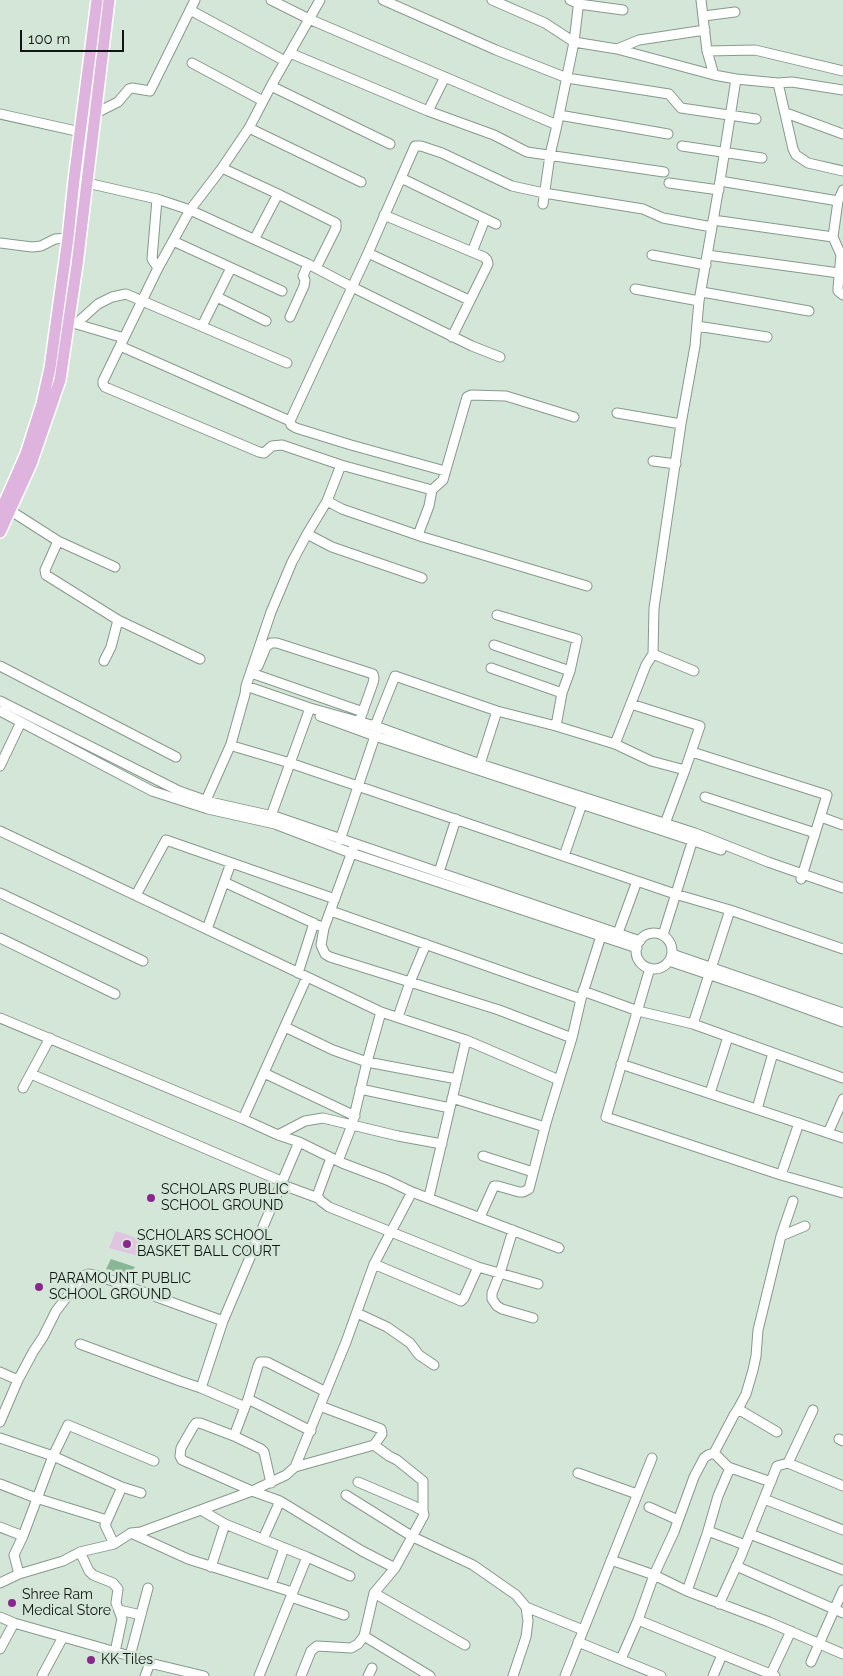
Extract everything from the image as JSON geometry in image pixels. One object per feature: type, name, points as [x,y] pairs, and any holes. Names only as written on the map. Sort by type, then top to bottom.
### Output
[{"type":"main road","points":[[0,532],[4,511],[22,468],[42,404],[54,341],[96,0]]},
{"type":"main road","points":[[4,511],[31,464],[60,380],[72,323],[86,183],[94,135],[109,0]]},
{"type":"street","points":[[96,113],[118,102],[129,89],[150,91],[195,0]]},
{"type":"street","points":[[271,0],[309,20],[557,125]]},
{"type":"street","points":[[320,0],[249,128],[190,210],[158,268],[103,381],[105,387],[259,452],[264,452],[272,446],[282,445],[342,465],[432,490]]},
{"type":"street","points":[[383,0],[496,50],[567,78],[669,94],[681,108],[756,119]]},
{"type":"street","points":[[492,0],[545,23],[574,42],[617,49],[736,79],[778,83],[792,82],[843,90]]},
{"type":"street","points":[[701,0],[707,51],[714,75]]},
{"type":"street","points":[[543,204],[550,155],[574,42],[576,1],[623,10]]},
{"type":"street","points":[[190,10],[285,61]]},
{"type":"street","points":[[704,16],[735,12]]},
{"type":"street","points":[[617,49],[639,40],[705,30]]},
{"type":"street","points":[[707,51],[755,50],[843,71]]},
{"type":"street","points":[[290,53],[428,111],[494,134],[528,152],[664,172]]},
{"type":"street","points":[[192,63],[263,101]]},
{"type":"street","points":[[428,111],[445,77]]},
{"type":"street","points":[[615,744],[646,665],[653,654],[654,608],[681,424],[695,346],[706,260],[720,186],[736,79]]},
{"type":"street","points":[[778,83],[793,150],[796,155],[808,163],[843,171]]},
{"type":"street","points":[[271,86],[390,144]]},
{"type":"street","points":[[786,113],[843,134]]},
{"type":"street","points":[[0,114],[94,135]]},
{"type":"street","points":[[559,115],[668,134]]},
{"type":"street","points":[[249,128],[361,182]]},
{"type":"street","points":[[445,471],[296,428],[291,425],[290,420],[368,253],[415,146],[421,146],[442,154],[512,186],[544,193],[643,209],[663,218],[833,237]]},
{"type":"street","points":[[682,146],[762,158]]},
{"type":"street","points":[[222,168],[336,223],[336,228],[312,266],[302,276],[304,286],[290,317]]},
{"type":"street","points":[[401,178],[496,224]]},
{"type":"street","points":[[74,180],[157,199],[190,210],[312,266],[452,337],[500,357]]},
{"type":"street","points":[[669,183],[720,186],[838,202]]},
{"type":"street","points":[[843,190],[838,202],[833,237],[842,255],[838,288],[840,294],[843,295]]},
{"type":"street","points":[[254,238],[278,194]]},
{"type":"street","points":[[157,199],[152,259],[158,268]]},
{"type":"street","points":[[384,215],[484,257],[487,260],[488,264],[452,337]]},
{"type":"street","points":[[472,252],[485,219]]},
{"type":"street","points":[[0,243],[32,247],[41,246],[55,239],[68,238]]},
{"type":"street","points":[[173,241],[282,291]]},
{"type":"street","points":[[368,253],[470,300]]},
{"type":"street","points":[[652,255],[839,273]]},
{"type":"street","points":[[202,326],[231,268]]},
{"type":"street","points":[[635,289],[809,311]]},
{"type":"street","points":[[72,323],[98,304],[112,297],[126,294],[287,363]]},
{"type":"street","points":[[216,297],[266,321]]},
{"type":"street","points":[[72,323],[122,342],[290,420]]},
{"type":"street","points":[[697,326],[767,337]]},
{"type":"street","points":[[418,535],[429,506],[432,490],[443,480],[467,397],[471,395],[506,396],[574,417]]},
{"type":"street","points":[[617,413],[681,424]]},
{"type":"street","points":[[653,461],[676,464]]},
{"type":"street","points":[[207,805],[231,744],[271,612],[292,562],[306,534],[327,501],[342,465]]},
{"type":"street","points":[[327,501],[342,509],[418,535],[588,586]]},
{"type":"street","points":[[4,511],[58,541],[115,566]]},
{"type":"street","points":[[306,534],[332,547],[422,578]]},
{"type":"street","points":[[58,541],[45,570],[46,575],[118,620],[200,658]]},
{"type":"street","points":[[497,615],[577,639],[570,671],[562,693],[556,726]]},
{"type":"street","points":[[104,660],[111,647],[118,620]]},
{"type":"street","points":[[207,805],[236,747],[248,690],[266,647],[271,643],[277,643],[373,674],[373,683],[359,722]]},
{"type":"street","points":[[494,645],[570,671]]},
{"type":"street","points":[[653,654],[694,671]]},
{"type":"street","points":[[0,666],[176,757]]},
{"type":"street","points":[[492,668],[562,693]]},
{"type":"street","points":[[254,674],[363,712]]},
{"type":"street","points":[[340,840],[375,736],[375,726],[395,676],[497,711],[615,744],[651,761],[685,770]]},
{"type":"street","points":[[248,690],[309,710],[375,736],[479,767],[694,837],[801,877],[843,895]]},
{"type":"street","points":[[0,701],[207,805],[271,816],[618,933],[638,944]]},
{"type":"street","points":[[632,704],[700,726],[664,827]]},
{"type":"street","points":[[309,710],[375,726],[479,767],[582,804],[664,827]]},
{"type":"street","points":[[271,816],[309,710]]},
{"type":"street","points":[[0,711],[152,791],[275,824],[351,853],[600,936],[638,944]]},
{"type":"street","points":[[479,767],[497,711]]},
{"type":"street","points":[[0,766],[21,722]]},
{"type":"street","points":[[236,747],[290,763],[843,949]]},
{"type":"street","points":[[692,752],[827,796],[801,877]]},
{"type":"street","points":[[704,797],[815,833]]},
{"type":"street","points":[[564,856],[582,804]]},
{"type":"street","points":[[821,817],[843,825]]},
{"type":"street","points":[[439,872],[456,819]]},
{"type":"street","points":[[0,831],[381,1012],[466,1040],[559,1080]]},
{"type":"street","points":[[662,935],[694,837]]},
{"type":"street","points":[[136,895],[166,840],[336,899]]},
{"type":"street","points":[[354,843],[336,899],[324,928],[322,950],[330,957],[499,1010],[572,1038]]},
{"type":"street","points":[[207,929],[232,863]]},
{"type":"street","points":[[801,877],[843,888]]},
{"type":"street","points":[[618,933],[637,881]]},
{"type":"street","points":[[224,882],[324,928]]},
{"type":"street","points":[[0,893],[143,961]]},
{"type":"street","points":[[693,1024],[730,910]]},
{"type":"street","points":[[331,911],[582,995],[693,1024],[843,1078]]},
{"type":"street","points":[[298,973],[314,923]]},
{"type":"street","points":[[650,933],[662,935],[670,943],[670,957],[660,967],[650,968],[639,960],[637,954],[638,944],[650,933]]},
{"type":"street","points":[[480,1217],[494,1186],[523,1192],[528,1189],[600,936]]},
{"type":"street","points":[[0,938],[115,994]]},
{"type":"street","points":[[398,1017],[426,944]]},
{"type":"street","points":[[670,957],[843,1022]]},
{"type":"street","points":[[650,968],[606,1117],[843,1193]]},
{"type":"street","points":[[710,971],[843,1013]]},
{"type":"street","points":[[243,1119],[307,978]]},
{"type":"street","points":[[318,1198],[318,1192],[352,1125],[381,1012]]},
{"type":"street","points":[[0,1018],[298,1142],[335,1160],[412,1192],[559,1248]]},
{"type":"street","points":[[285,1028],[333,1050],[367,1062],[457,1079]]},
{"type":"street","points":[[710,1092],[728,1037]]},
{"type":"street","points":[[23,1088],[50,1038]]},
{"type":"street","points":[[429,1197],[466,1040]]},
{"type":"street","points":[[757,1109],[773,1053]]},
{"type":"street","points":[[621,1064],[710,1092],[843,1138]]},
{"type":"street","points":[[264,1073],[355,1116]]},
{"type":"street","points":[[31,1074],[318,1198],[334,1209],[478,1267],[538,1284]]},
{"type":"street","points":[[360,1089],[450,1108]]},
{"type":"street","points":[[452,1098],[545,1127]]},
{"type":"street","points":[[828,1133],[843,1099]]},
{"type":"street","points":[[278,1135],[306,1121],[323,1118],[398,1136],[442,1144]]},
{"type":"street","points":[[782,1175],[799,1123]]},
{"type":"street","points":[[201,1388],[223,1321],[298,1142]]},
{"type":"street","points":[[483,1156],[533,1172]]},
{"type":"street","points":[[295,1468],[357,1313],[374,1264],[412,1192]]},
{"type":"street","points":[[621,1659],[701,1463],[708,1455],[714,1453],[746,1394],[756,1356],[758,1330],[781,1236],[793,1201]]},
{"type":"street","points":[[781,1236],[806,1226]]},
{"type":"street","points":[[513,1230],[492,1293],[492,1299],[493,1303],[502,1309],[533,1318]]},
{"type":"street","points":[[374,1264],[460,1300],[464,1298],[478,1267]]},
{"type":"street","points":[[0,1422],[18,1380],[56,1312],[83,1276],[88,1274],[99,1276],[223,1321]]},
{"type":"street","points":[[357,1313],[394,1331],[410,1343],[419,1355],[434,1365]]},
{"type":"street","points":[[80,1344],[180,1381],[247,1403],[311,1430]]},
{"type":"street","points":[[234,1436],[260,1362],[266,1362],[326,1392]]},
{"type":"street","points":[[0,1372],[18,1380]]},
{"type":"street","points":[[0,1583],[19,1574],[63,1561],[80,1552],[114,1544],[131,1533],[141,1532],[252,1491],[286,1475],[295,1468],[374,1445],[382,1434],[380,1429],[320,1406]]},
{"type":"street","points":[[738,1410],[777,1432]]},
{"type":"street","points":[[788,1463],[813,1410]]},
{"type":"street","points":[[271,1483],[264,1452],[261,1449],[200,1422],[196,1423],[181,1448],[180,1456],[187,1462],[252,1491],[280,1501],[362,1551],[395,1568]]},
{"type":"street","points":[[19,1574],[14,1555],[53,1456],[68,1425],[154,1461]]},
{"type":"street","points":[[0,1438],[53,1456],[122,1487],[141,1492]]},
{"type":"street","points":[[301,1676],[311,1651],[317,1646],[351,1648],[358,1644],[364,1636],[374,1593],[395,1568],[424,1515],[423,1481],[397,1460],[374,1445]]},
{"type":"street","points":[[714,1453],[730,1468],[771,1482]]},
{"type":"street","points":[[565,1676],[652,1458]]},
{"type":"street","points":[[719,1604],[778,1466],[788,1463],[843,1486]]},
{"type":"street","points":[[688,1591],[718,1496],[730,1468]]},
{"type":"street","points":[[578,1473],[637,1494]]},
{"type":"street","points":[[358,1482],[414,1506],[423,1512]]},
{"type":"street","points":[[0,1484],[36,1498],[107,1520]]},
{"type":"street","points":[[114,1544],[105,1525],[122,1487]]},
{"type":"street","points":[[346,1495],[413,1537],[473,1565],[516,1595],[526,1607],[583,1630]]},
{"type":"street","points":[[764,1498],[843,1530]]},
{"type":"street","points":[[262,1539],[280,1501]]},
{"type":"street","points":[[649,1507],[678,1520]]},
{"type":"street","points":[[202,1510],[225,1524],[350,1576]]},
{"type":"street","points":[[211,1567],[225,1524]]},
{"type":"street","points":[[0,1528],[23,1536]]},
{"type":"street","points":[[708,1531],[745,1546]]},
{"type":"street","points":[[131,1533],[188,1559],[271,1586],[344,1615]]},
{"type":"street","points":[[750,1534],[843,1570]]},
{"type":"street","points":[[271,1586],[284,1548]]},
{"type":"street","points":[[80,1552],[89,1571],[116,1586],[118,1592],[116,1603],[122,1619],[122,1625],[115,1652]]},
{"type":"street","points":[[259,1676],[307,1557]]},
{"type":"street","points":[[611,1560],[654,1575],[719,1604],[843,1654]]},
{"type":"street","points":[[736,1566],[839,1611]]},
{"type":"street","points":[[130,1656],[148,1588]]},
{"type":"street","points":[[811,1662],[839,1611],[843,1590]]},
{"type":"street","points":[[374,1593],[465,1644]]},
{"type":"street","points":[[513,1676],[526,1637],[528,1621],[526,1607]]},
{"type":"street","points":[[119,1610],[141,1615]]},
{"type":"street","points":[[0,1618],[14,1624],[150,1663],[189,1674],[204,1676]]},
{"type":"street","points":[[638,1620],[772,1675],[791,1632]]},
{"type":"street","points":[[0,1649],[14,1624]]},
{"type":"street","points":[[364,1636],[430,1676]]},
{"type":"street","points":[[42,1676],[63,1637]]},
{"type":"street","points":[[578,1642],[661,1676]]},
{"type":"street","points":[[713,1676],[722,1655]]},
{"type":"street","points":[[145,1676],[150,1663]]},
{"type":"shaded area","name":"SCHOLARS SCHOOL BASKET BALL COURT","points":[[116,1231],[145,1241],[139,1256],[109,1248]]},
{"type":"shaded area","points":[[111,1259],[135,1267],[129,1276],[106,1269]]},
{"type":"place","name":"SCHOLARS PUBLIC SCHOOL GROUND","points":[[151,1198]]},
{"type":"place","name":"SCHOLARS SCHOOL BASKET BALL COURT","points":[[127,1244]]},
{"type":"place","name":"PARAMOUNT PUBLIC SCHOOL GROUND","points":[[39,1287]]},
{"type":"place","name":"Shree Ram Medical Store","points":[[12,1603]]},
{"type":"place","name":"KK Tiles","points":[[91,1660]]}]
